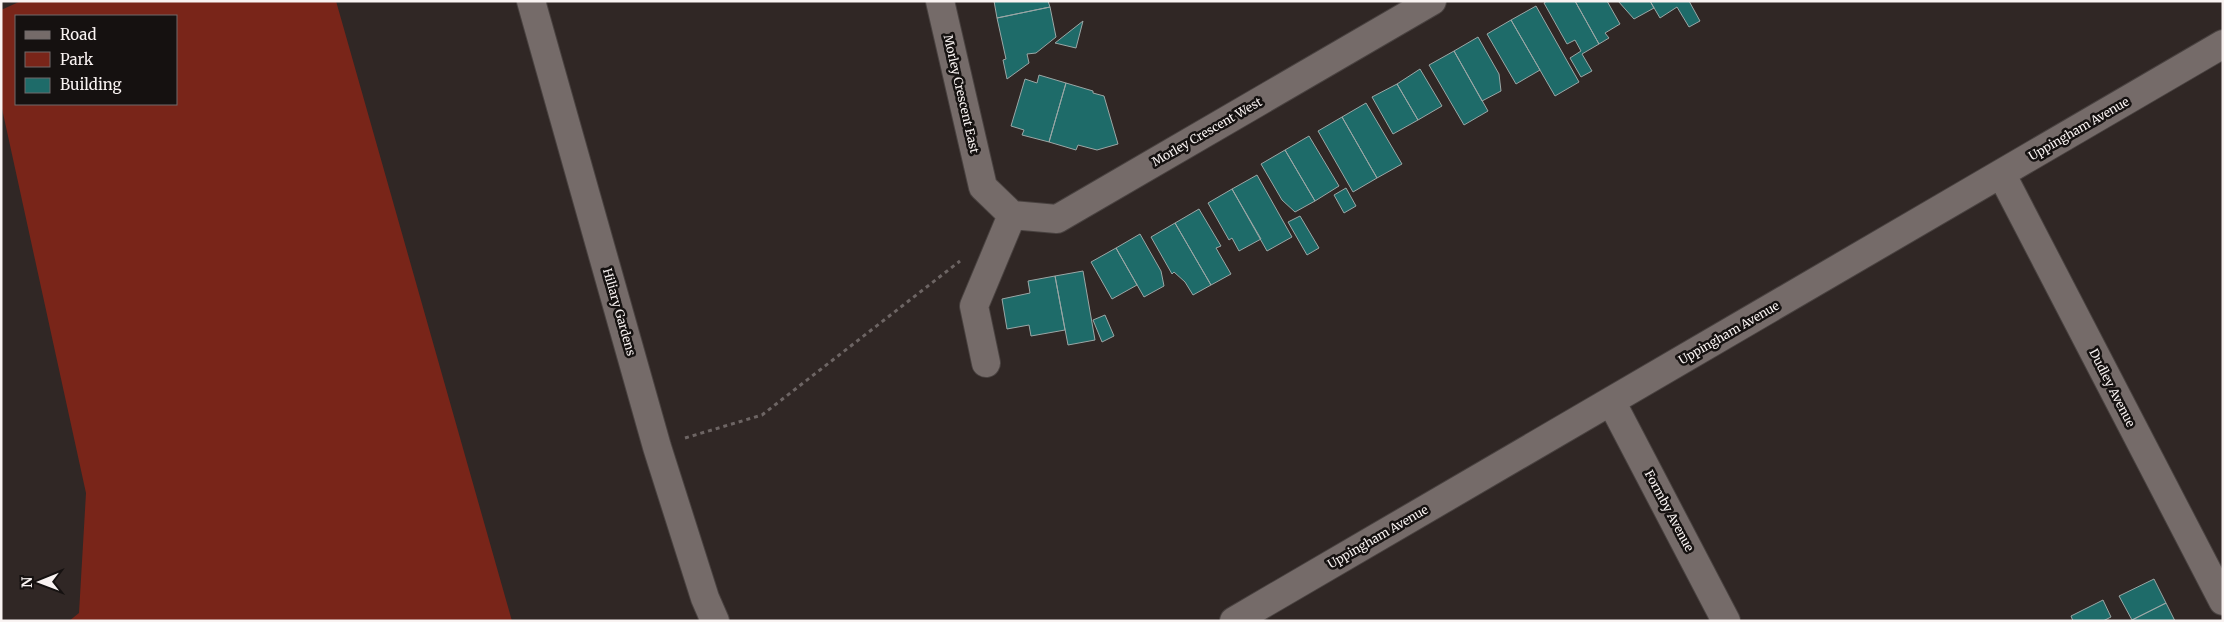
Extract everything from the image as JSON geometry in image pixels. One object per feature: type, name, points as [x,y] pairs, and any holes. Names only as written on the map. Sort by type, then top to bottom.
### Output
[{"type":"street","name":"Hiliary Gardens","points":[[531,1],[657,447],[705,598],[715,621]]},
{"type":"street","name":"Morley Crescent East","points":[[940,1],[983,187],[1007,227]]},
{"type":"street","name":"Morley Crescent West","points":[[1007,227],[1057,219],[1432,1]]},
{"type":"street","name":"Uppingham Avenue","points":[[1234,621],[2223,44]]},
{"type":"street","name":"Dudley Avenue","points":[[2002,174],[2223,601]]},
{"type":"street","points":[[986,363],[974,306],[1007,227]]},
{"type":"street","name":"Formby Avenue","points":[[1611,400],[1726,621]]},
{"type":"path","points":[[657,447],[762,415],[956,263],[1007,227]]},
{"type":"green space","points":[[21,1],[336,1],[512,621],[69,621],[79,613],[86,493],[1,104],[1,10]]},
{"type":"building","points":[[994,1],[1048,1],[1050,7],[997,18]]},
{"type":"building","points":[[1547,1],[1575,1],[1599,44],[1582,54],[1592,71],[1581,77],[1570,58],[1581,51],[1575,40],[1567,44],[1544,3]]},
{"type":"building","points":[[1575,1],[1607,1],[1620,24],[1605,33],[1609,38],[1599,44]]},
{"type":"building","points":[[1618,1],[1650,1],[1654,8],[1634,19]]},
{"type":"building","points":[[1650,1],[1689,1],[1700,21],[1689,27],[1677,7],[1660,18]]},
{"type":"building","points":[[1536,6],[1579,82],[1555,96],[1511,20]]},
{"type":"building","points":[[1050,7],[1056,37],[1036,53],[1027,54],[1029,63],[1007,79],[1003,60],[1006,59],[997,18]]},
{"type":"building","points":[[1511,20],[1540,70],[1516,84],[1487,34]]},
{"type":"building","points":[[1083,21],[1076,48],[1055,43]]},
{"type":"building","points":[[1478,37],[1499,74],[1501,91],[1482,101],[1454,51]]},
{"type":"building","points":[[1454,51],[1488,111],[1464,125],[1429,65]]},
{"type":"building","points":[[1420,69],[1442,106],[1418,120],[1397,84]]},
{"type":"building","points":[[1039,75],[1066,83],[1049,142],[1022,135],[1024,130],[1011,126],[1025,79],[1037,83]]},
{"type":"building","points":[[1066,83],[1104,96],[1118,144],[1097,150],[1078,145],[1076,150],[1049,142]]},
{"type":"building","points":[[1397,84],[1418,120],[1393,134],[1372,97]]},
{"type":"building","points":[[1366,103],[1402,164],[1377,178],[1342,117]]},
{"type":"building","points":[[1342,117],[1377,178],[1353,192],[1318,131]]},
{"type":"building","points":[[1309,136],[1339,186],[1315,201],[1285,150]]},
{"type":"building","points":[[1285,150],[1315,201],[1295,212],[1282,200],[1261,164]]},
{"type":"building","points":[[1257,175],[1292,237],[1267,251],[1232,189]]},
{"type":"building","points":[[1346,188],[1356,206],[1344,213],[1334,195]]},
{"type":"building","points":[[1232,189],[1261,239],[1239,251],[1232,238],[1229,240],[1208,203]]},
{"type":"building","points":[[1199,209],[1221,246],[1216,248],[1231,274],[1211,285],[1175,223]]},
{"type":"building","points":[[1300,216],[1319,248],[1307,255],[1288,222]]},
{"type":"building","points":[[1175,223],[1211,285],[1193,295],[1185,282],[1174,272],[1172,274],[1151,237]]},
{"type":"building","points":[[1140,234],[1161,271],[1164,286],[1144,297],[1116,248]]},
{"type":"building","points":[[1116,248],[1137,285],[1112,299],[1091,262]]},
{"type":"building","points":[[1083,271],[1095,340],[1068,345],[1055,276]]},
{"type":"building","points":[[1055,276],[1065,330],[1031,336],[1029,325],[1007,329],[1002,299],[1030,293],[1028,281]]},
{"type":"building","points":[[1105,315],[1114,336],[1102,342],[1093,320]]},
{"type":"building","points":[[2154,579],[2166,603],[2132,620],[2119,596]]},
{"type":"building","points":[[2103,600],[2111,617],[2103,621],[2073,621],[2071,616]]},
{"type":"building","points":[[2166,603],[2175,621],[2131,621],[2132,620]]}]
